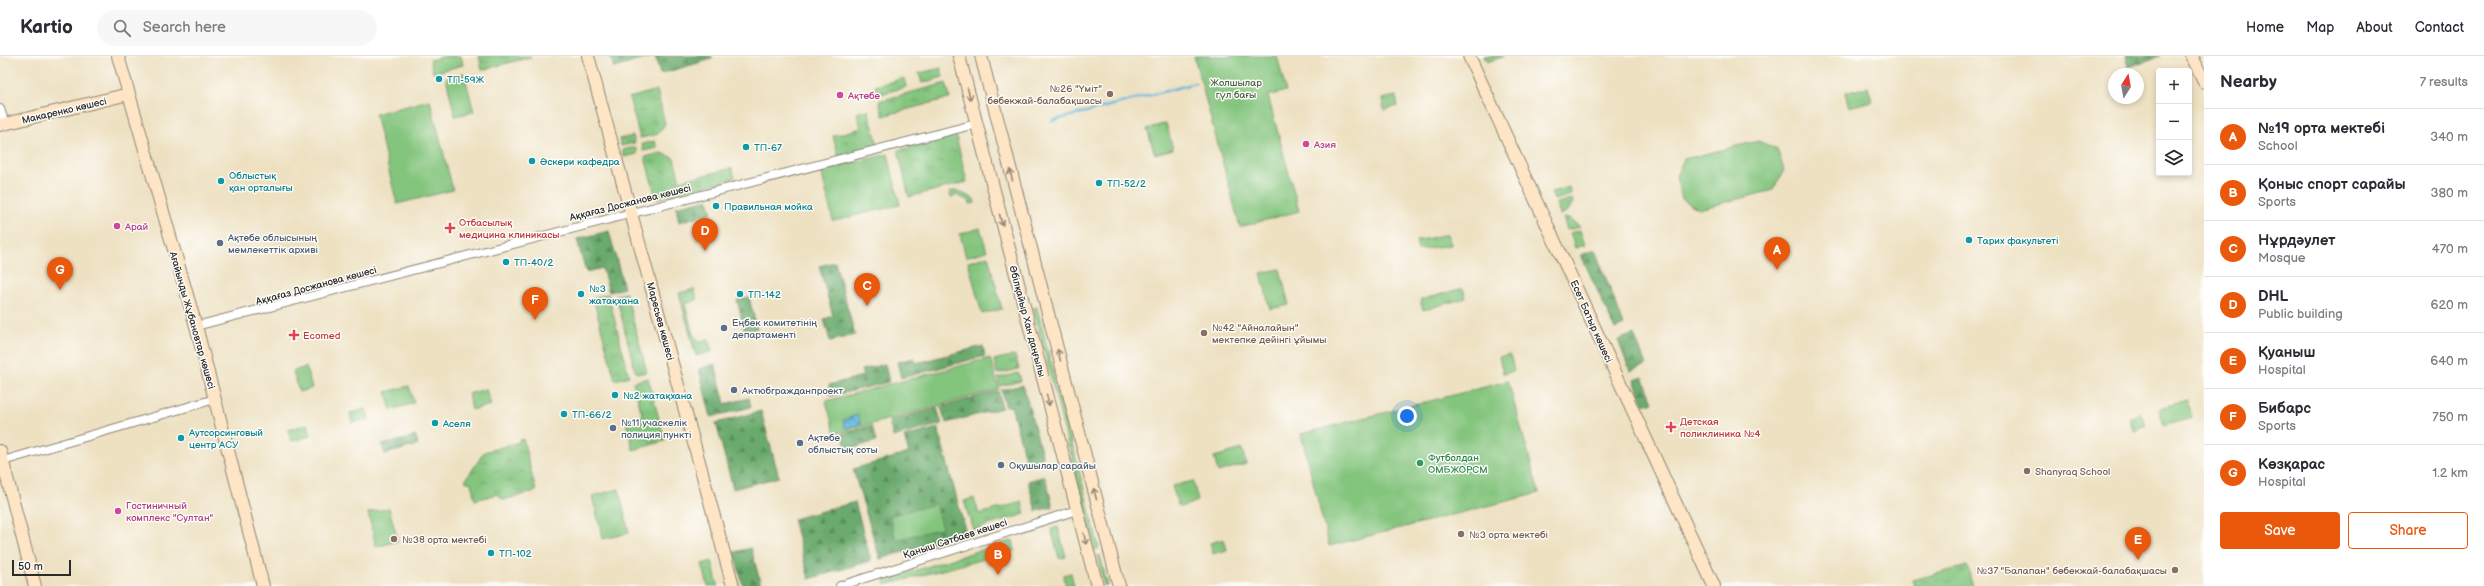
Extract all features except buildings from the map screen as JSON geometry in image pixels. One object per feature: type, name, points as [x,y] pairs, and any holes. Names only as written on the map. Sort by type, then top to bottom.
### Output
[{"type":"street","name":"Ағайынды Жұбановтар көшесі","points":[[118,56],[196,326],[263,586]]},
{"type":"street","name":"Маресьев көшесі","points":[[588,56],[733,586]]},
{"type":"street","name":"Әбілқайыр Хан даңғылы","points":[[959,56],[1097,586]]},
{"type":"street","name":"Әбілқайыр Хан даңғылы","points":[[981,56],[1119,586]]},
{"type":"street","name":"Есет Батыр көшесі","points":[[1469,56],[1714,586]]},
{"type":"street","points":[[2192,56],[2204,82]]},
{"type":"street","name":"Макаренко көшесі","points":[[2,124],[129,94]]},
{"type":"street","points":[[0,109],[2,124]]},
{"type":"street","name":"Аққағаз Досжанова көшесі","points":[[196,326],[631,212],[976,124]]},
{"type":"street","points":[[1021,297],[1042,291]]},
{"type":"street","points":[[35,586],[1,456],[214,399]]},
{"type":"street","name":"Қаныш Сәтбаев көшесі","points":[[840,586],[1077,510]]},
{"type":"green space","points":[[446,56],[461,56],[463,65],[433,73],[430,60]]},
{"type":"green space","points":[[479,56],[531,56],[531,57],[482,70]]},
{"type":"green space","points":[[610,56],[655,56],[614,68]]},
{"type":"green space","points":[[655,56],[712,56],[712,59],[660,74]]},
{"type":"green space","name":"Жолшылар гүл бағы","points":[[1194,56],[1277,56],[1286,91],[1268,96],[1299,211],[1240,227]]},
{"type":"green space","points":[[1484,56],[1503,56],[1503,57],[1487,62]]},
{"type":"green space","points":[[2126,56],[2161,56],[2129,67]]},
{"type":"green space","points":[[941,68],[943,77],[922,83],[919,73]]},
{"type":"green space","points":[[464,73],[474,112],[455,116],[446,78]]},
{"type":"green space","points":[[904,78],[906,87],[877,95],[875,86]]},
{"type":"green space","points":[[946,83],[950,98],[883,116],[879,101]]},
{"type":"green space","points":[[1868,87],[1872,101],[1849,107],[1845,93]]},
{"type":"green space","points":[[657,90],[665,124],[658,134],[640,138],[629,98]]},
{"type":"green space","points":[[1396,96],[1398,106],[1384,110],[1382,99]]},
{"type":"green space","points":[[430,100],[453,190],[397,204],[375,114]]},
{"type":"green space","points":[[868,110],[878,145],[838,156],[833,136],[861,128],[857,113]]},
{"type":"green space","points":[[1166,123],[1173,149],[1155,154],[1147,129]]},
{"type":"green space","points":[[633,136],[635,143],[621,146],[619,139]]},
{"type":"green space","points":[[956,136],[967,182],[909,197],[898,150]]},
{"type":"green space","points":[[655,141],[657,148],[643,151],[642,144]]},
{"type":"green space","points":[[1758,141],[1777,149],[1784,170],[1773,190],[1699,209],[1682,199],[1676,176],[1684,159]]},
{"type":"green space","points":[[636,147],[637,154],[624,157],[622,150]]},
{"type":"green space","points":[[662,153],[674,158],[680,181],[732,168],[735,178],[656,199],[645,157]]},
{"type":"green space","points":[[888,154],[900,205],[833,221],[821,170]]},
{"type":"green space","points":[[1569,187],[1571,195],[1554,200],[1551,192]]},
{"type":"green space","points":[[956,190],[974,199],[975,203],[970,204],[969,201],[956,195],[951,197],[949,192]]},
{"type":"green space","points":[[708,199],[712,213],[679,222],[676,207]]},
{"type":"green space","points":[[1572,199],[1573,202],[1568,211],[1560,215],[1556,203]]},
{"type":"green space","points":[[1563,218],[1570,219],[1580,227],[1567,230]]},
{"type":"green space","points":[[980,228],[987,251],[966,257],[960,234]]},
{"type":"green space","points":[[1580,230],[1585,245],[1575,248],[1570,233]]},
{"type":"green space","points":[[609,231],[624,288],[609,292],[602,268],[586,272],[577,239]]},
{"type":"green space","points":[[1448,234],[1451,245],[1418,250],[1416,241]]},
{"type":"green space","points":[[1595,250],[1624,325],[1615,329],[1581,255]]},
{"type":"green space","points":[[988,256],[1002,309],[982,314],[968,262]]},
{"type":"green space","points":[[835,262],[855,335],[830,341],[824,319],[833,316],[819,266]]},
{"type":"green space","points":[[1280,269],[1289,305],[1270,309],[1261,273]]},
{"type":"green space","points":[[1463,288],[1466,298],[1423,310],[1420,300]]},
{"type":"green space","points":[[694,289],[697,300],[685,304],[693,335],[700,341],[708,339],[712,351],[696,356],[679,293]]},
{"type":"green space","points":[[626,293],[647,372],[639,374],[635,371],[616,295]]},
{"type":"green space","points":[[608,294],[629,376],[615,380],[593,298]]},
{"type":"green space","points":[[749,297],[757,329],[745,332],[737,300]]},
{"type":"green space","points":[[1037,307],[1099,548],[1095,550],[1033,308]]},
{"type":"green space","points":[[1634,334],[1646,365],[1630,371],[1618,340]]},
{"type":"green space","points":[[983,346],[985,356],[901,378],[897,362],[914,358],[916,363]]},
{"type":"green space","points":[[1510,354],[1514,371],[1503,374],[1499,357]]},
{"type":"green space","points":[[1015,355],[1019,369],[997,374],[994,360]]},
{"type":"green space","points":[[990,358],[999,389],[835,434],[826,401]]},
{"type":"green space","points":[[715,364],[725,404],[749,398],[751,407],[711,417],[699,369]]},
{"type":"green space","points":[[885,364],[889,382],[831,396],[829,385],[863,376],[861,370]]},
{"type":"green space","points":[[306,367],[312,388],[299,392],[293,371]]},
{"type":"green space","points":[[1019,373],[1021,381],[1000,386],[998,378]]},
{"type":"green space","points":[[1643,377],[1653,402],[1644,405],[1634,380]]},
{"type":"green space","points":[[648,378],[665,441],[633,450],[626,422],[643,418],[633,382]]},
{"type":"green space","name":"Футболдан ОМБЖОРСМ","points":[[1508,381],[1539,493],[1329,546],[1301,434]]},
{"type":"green space","points":[[1023,385],[1043,458],[1026,462],[1011,406],[1006,407],[1001,390]]},
{"type":"green space","points":[[409,386],[414,403],[391,410],[386,392]]},
{"type":"green space","points":[[486,389],[491,405],[472,410],[468,394]]},
{"type":"green space","points":[[998,391],[1002,408],[946,423],[941,407]]},
{"type":"green space","points":[[2188,400],[2192,418],[2164,426],[2159,408]]},
{"type":"green space","points":[[937,408],[942,424],[893,437],[889,421]]},
{"type":"green space","points":[[366,409],[369,419],[352,423],[350,413]]},
{"type":"green space","points":[[761,411],[779,477],[733,489],[716,423]]},
{"type":"green space","points":[[2140,413],[2146,426],[2134,431],[2128,419]]},
{"type":"green space","points":[[308,424],[311,436],[291,441],[288,430]]},
{"type":"green space","points":[[872,426],[876,441],[847,450],[842,434]]},
{"type":"green space","points":[[938,428],[966,533],[880,559],[853,469],[909,453],[904,437]]},
{"type":"green space","points":[[416,436],[418,445],[385,454],[382,445]]},
{"type":"green space","points":[[523,439],[536,491],[503,500],[498,494],[475,500],[471,483],[465,481],[484,452],[519,442],[519,440]]},
{"type":"green space","points":[[1242,449],[1246,464],[1218,472],[1214,457]]},
{"type":"green space","points":[[1045,476],[1053,507],[1036,511],[1028,481]]},
{"type":"green space","points":[[1193,481],[1198,501],[1181,507],[1178,505],[1172,486]]},
{"type":"green space","points":[[619,489],[629,533],[603,539],[592,496]]},
{"type":"green space","points":[[974,498],[979,514],[1022,502],[1025,514],[973,530],[964,501]]},
{"type":"green space","points":[[855,502],[871,561],[809,579],[793,519]]},
{"type":"green space","points":[[935,504],[942,528],[896,540],[889,516]]},
{"type":"green space","points":[[389,508],[398,541],[376,547],[368,513]]},
{"type":"green space","points":[[1058,527],[1066,557],[1059,558],[1051,529]]},
{"type":"green space","points":[[1224,539],[1227,550],[1213,554],[1210,543]]},
{"type":"green space","points":[[1013,540],[1015,551],[885,585],[884,580]]},
{"type":"green space","points":[[751,548],[761,585],[743,586],[734,552]]},
{"type":"green space","points":[[1100,555],[1108,586],[1104,586],[1097,556]]},
{"type":"green space","points":[[712,561],[718,586],[708,586],[702,564]]},
{"type":"green space","points":[[1967,566],[1973,586],[1914,586],[1912,580]]},
{"type":"green space","points":[[1071,573],[1074,586],[1066,586],[1063,575]]},
{"type":"water","points":[[858,415],[861,424],[845,428],[843,420]]},
{"type":"waterway","points":[[1052,121],[1196,83]]},
{"type":"place","name":"ТП-59Ж","points":[[439,79]]},
{"type":"place","name":"№26 \"Үміт\" бөбекжай-балабақшасы","points":[[1110,94]]},
{"type":"place","name":"Ақтөбе","points":[[840,95]]},
{"type":"place","name":"Азия","points":[[1306,144]]},
{"type":"place","name":"ТП-67","points":[[746,147]]},
{"type":"place","name":"Әскери кафедра","points":[[532,161]]},
{"type":"place","name":"Облыстық қан орталығы","points":[[221,181]]},
{"type":"place","name":"ТП-52/2","points":[[1099,183]]},
{"type":"place","name":"Правильная мойка","points":[[716,206]]},
{"type":"place","name":"Арай","points":[[117,226]]},
{"type":"place","name":"Отбасылық медицина клиникасы","points":[[450,228]]},
{"type":"place","name":"Тарих факультеті","points":[[1969,240]]},
{"type":"place","name":"Ақтөбе облысының мемлекеттік архиві","points":[[220,243]]},
{"type":"place","name":"DHL","points":[[705,251]]},
{"type":"place","name":"ТП-40/2","points":[[506,262]]},
{"type":"place","name":"№19 орта мектебі","points":[[1777,270]]},
{"type":"place","name":"Көзқарас","points":[[60,290]]},
{"type":"place","name":"№3 жатақхана","points":[[581,294]]},
{"type":"place","name":"ТП-142","points":[[740,294]]},
{"type":"place","name":"Нұрдәулет","points":[[867,306]]},
{"type":"place","name":"Бибарс","points":[[535,320]]},
{"type":"place","name":"Еңбек комитетінің департаменті","points":[[724,328]]},
{"type":"place","name":"№42 \"Айналайын\" мектепке дейінгі ұйымы","points":[[1204,333]]},
{"type":"place","name":"Ecomed","points":[[294,335]]},
{"type":"place","name":"Актюбгражданпроект","points":[[734,390]]},
{"type":"place","name":"№2 жатақхана","points":[[615,395]]},
{"type":"place","name":"ТП-66/2","points":[[564,414]]},
{"type":"place","name":"Аселя","points":[[435,423]]},
{"type":"place","name":"Детская поликлиника №4","points":[[1671,427]]},
{"type":"place","name":"№11 учаскелік полиция пункті","points":[[613,428]]},
{"type":"place","name":"Аутсорсинговый центр АСУ","points":[[181,438]]},
{"type":"place","name":"Ақтөбе облыстық соты","points":[[800,443]]},
{"type":"place","name":"Футболдан ОМБЖОРСМ","points":[[1420,463]]},
{"type":"place","name":"Оқушылар сарайы","points":[[1001,465]]},
{"type":"place","name":"Shanyraq School","points":[[2027,471]]},
{"type":"place","name":"Гостиничный комплекс \"Султан\"","points":[[118,511]]},
{"type":"place","name":"№3 орта мектебі","points":[[1461,534]]},
{"type":"place","name":"№38 орта мектебі","points":[[394,539]]},
{"type":"place","name":"ТП-102","points":[[491,553]]},
{"type":"place","name":"Қуаныш","points":[[2138,560]]},
{"type":"place","name":"№37 \"Балапан\" бөбекжай-балабақшасы","points":[[2175,570]]},
{"type":"place","name":"Қоныс спорт сарайы","points":[[998,575]]}]
